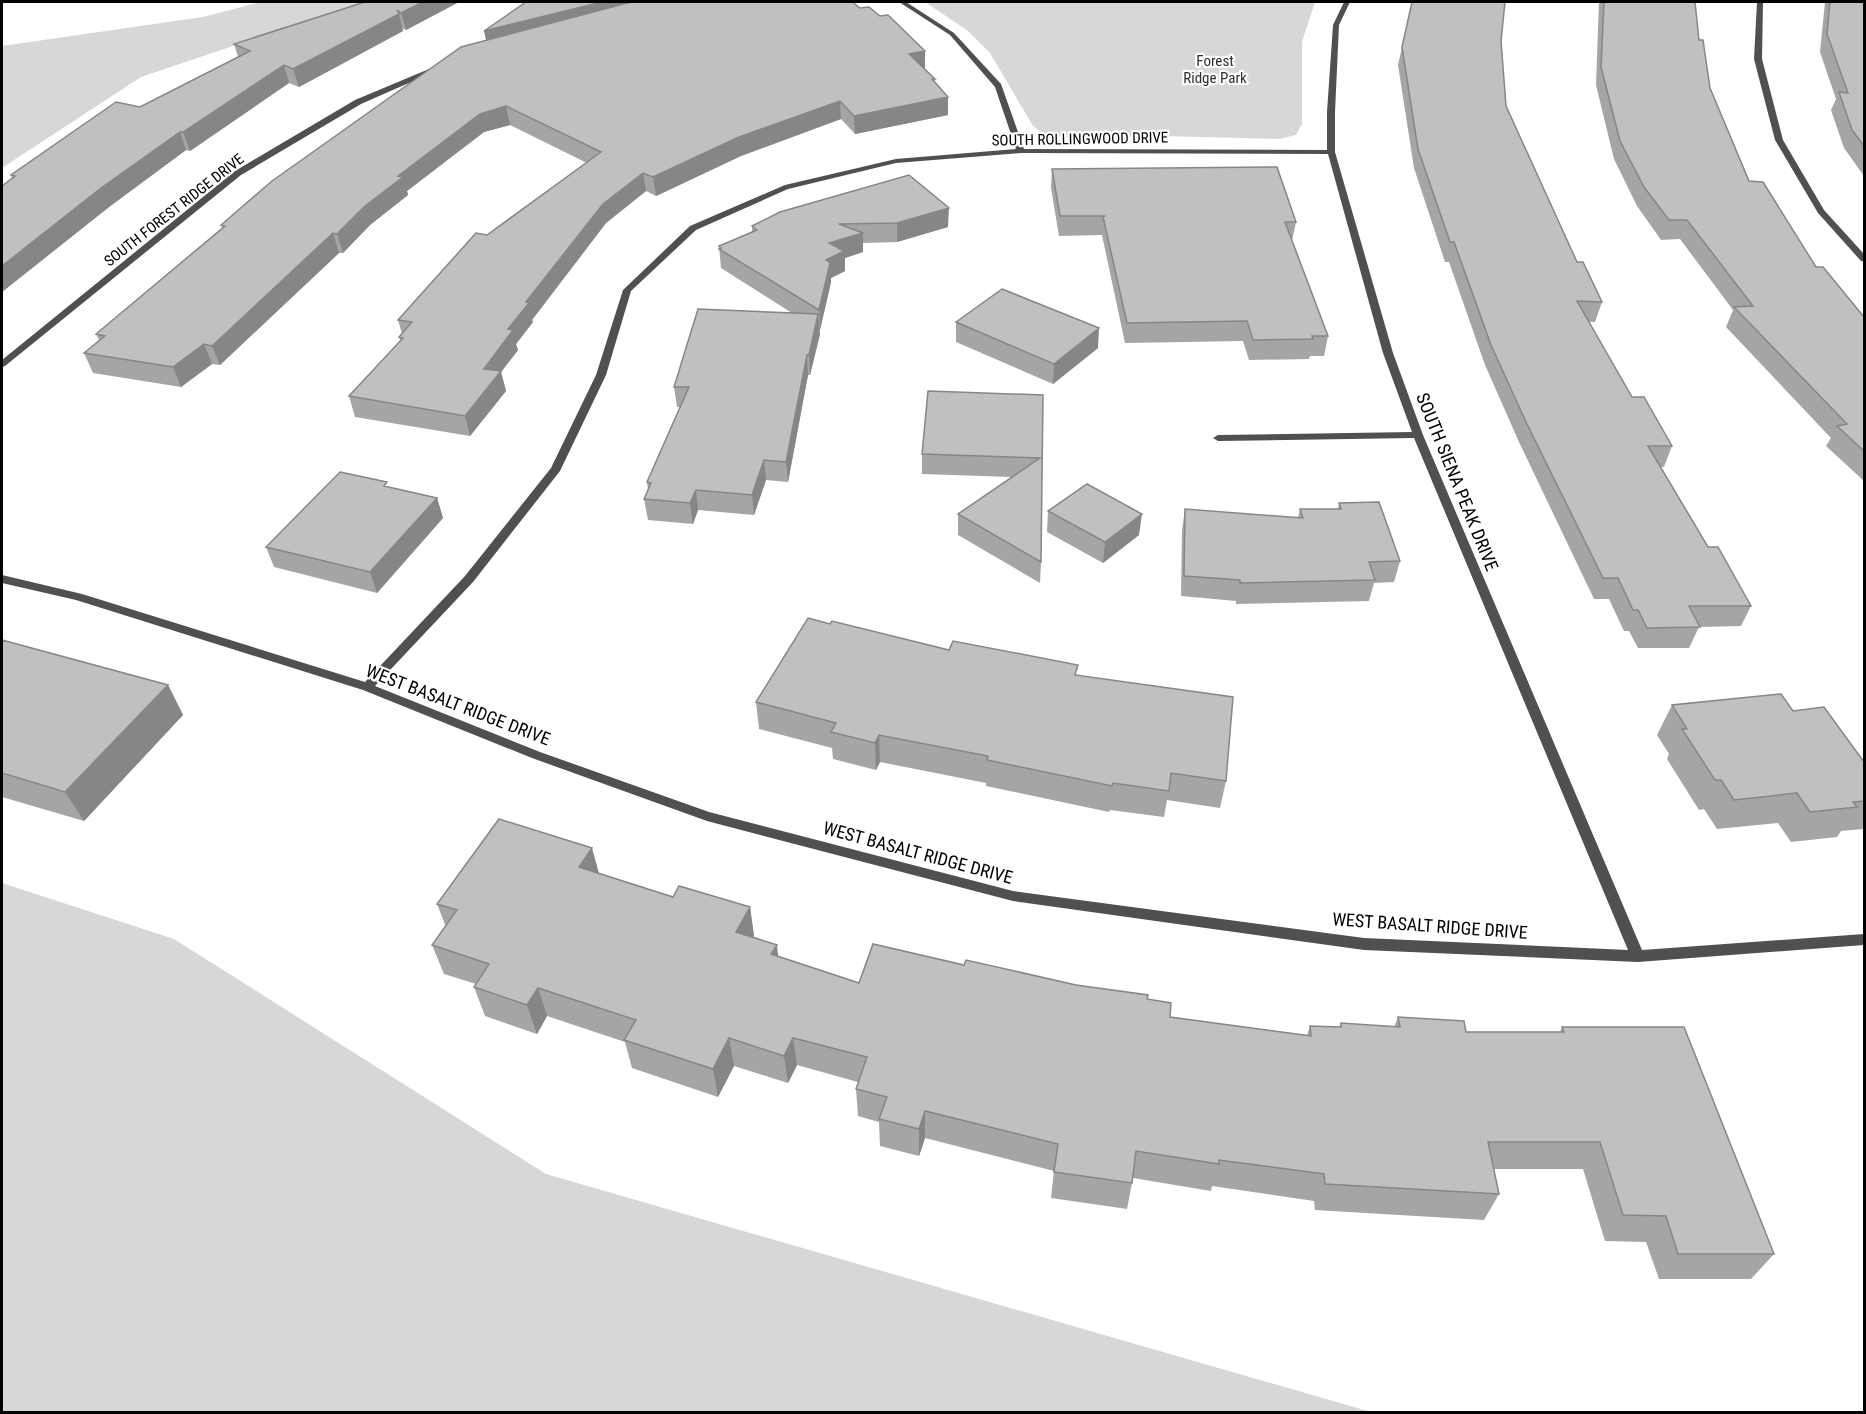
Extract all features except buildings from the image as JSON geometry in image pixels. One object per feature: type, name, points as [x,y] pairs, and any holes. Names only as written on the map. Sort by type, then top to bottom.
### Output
[{"type":"street","points":[[902,2],[952,34],[998,86],[1021,151]]},
{"type":"street","name":"SOUTH SIENA PEAK DRIVE","points":[[1347,2],[1336,25],[1332,152],[1388,353],[1418,435],[1638,956]]},
{"type":"street","points":[[1761,2],[1758,59],[1779,141],[1821,211],[1864,259]]},
{"type":"street","name":"SOUTH FOREST RIDGE DRIVE","points":[[2,364],[238,173],[358,102],[441,68]]},
{"type":"street","name":"SOUTH ROLLINGWOOD DRIVE","points":[[367,687],[469,579],[556,469],[601,375],[627,290],[693,228],[785,187],[896,161],[1021,151],[1332,152]]},
{"type":"street","points":[[1218,438],[1418,435]]},
{"type":"street","name":"WEST BASALT RIDGE DRIVE","points":[[2,579],[78,597],[367,687],[536,755],[707,816],[1013,896],[1364,944],[1638,956],[1864,940]]},
{"type":"green space","points":[[261,2],[364,2],[141,77],[2,168],[2,46],[203,17]]},
{"type":"green space","name":"Forest Ridge Park","points":[[925,2],[1315,2],[1302,42],[1302,124],[1296,135],[1279,139],[1158,136],[1066,138],[1042,133],[1033,126],[990,53],[968,31]]},
{"type":"green space","points":[[2,883],[174,939],[546,1174],[1371,1412],[2,1412]]}]
